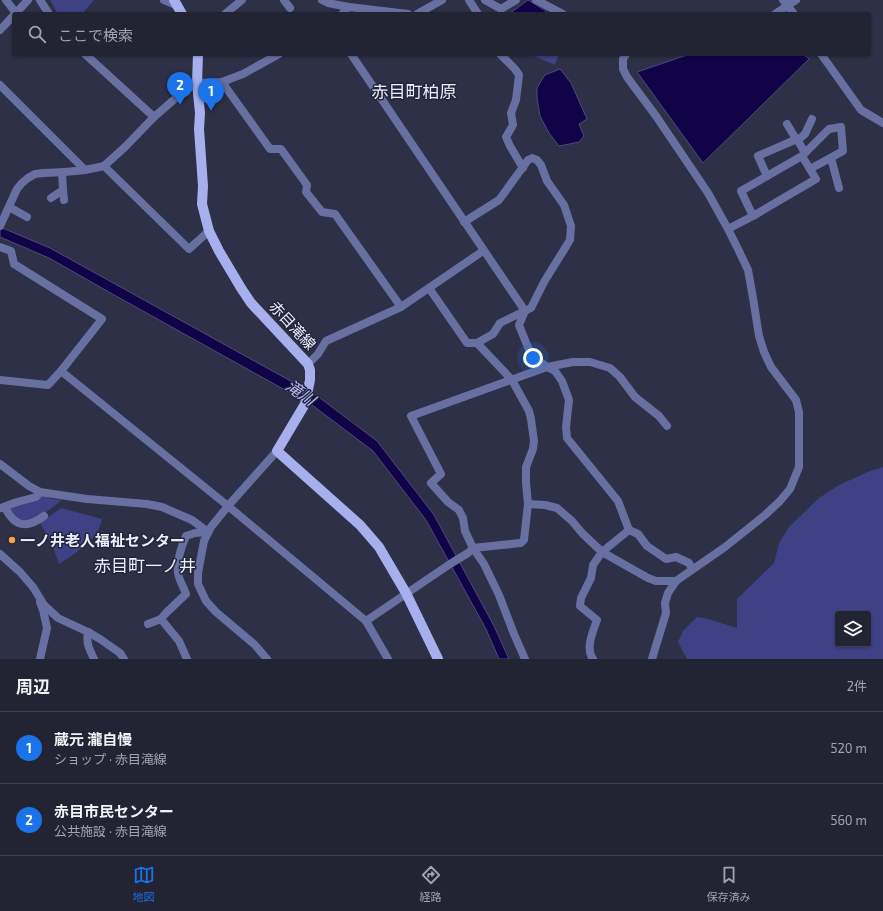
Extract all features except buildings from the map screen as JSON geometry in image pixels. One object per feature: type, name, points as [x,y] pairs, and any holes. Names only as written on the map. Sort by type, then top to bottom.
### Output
[{"type":"main road","name":"赤目滝線","points":[[198,56],[197,83],[200,113],[199,129],[203,186],[202,204],[209,231],[219,251],[251,303],[308,364],[310,370],[310,380],[305,404],[277,451]]},
{"type":"main road","points":[[277,451],[360,525],[379,547],[406,593],[438,659]]},
{"type":"street","points":[[6,0],[14,12]]},
{"type":"street","points":[[17,12],[28,0]]},
{"type":"street","points":[[40,0],[48,12]]},
{"type":"street","points":[[164,0],[178,7]]},
{"type":"street","points":[[227,12],[242,0]]},
{"type":"street","points":[[284,0],[290,8]]},
{"type":"street","points":[[322,0],[328,3],[349,7],[391,12]]},
{"type":"street","points":[[421,12],[442,0]]},
{"type":"street","points":[[469,0],[477,12]]},
{"type":"street","points":[[484,0],[501,9],[516,0]]},
{"type":"street","points":[[536,0],[559,12]]},
{"type":"street","points":[[777,12],[785,3],[796,0]]},
{"type":"street","points":[[785,3],[792,12]]},
{"type":"street","points":[[344,12],[349,7]]},
{"type":"street","points":[[0,30],[12,17]]},
{"type":"street","points":[[87,56],[154,117]]},
{"type":"street","points":[[1,223],[17,189],[28,178],[35,174],[85,170],[104,166],[154,117],[185,90],[197,83],[222,82],[243,74],[275,56]]},
{"type":"street","points":[[352,56],[525,311]]},
{"type":"street","points":[[502,56],[519,75],[516,100],[511,113],[513,125],[506,137],[523,168]]},
{"type":"street","points":[[625,56],[623,59],[623,69],[627,77],[656,116],[708,193],[728,229],[748,270],[759,336],[764,352],[771,367],[796,400],[799,412],[799,467],[790,489],[780,501],[725,547],[676,581],[668,593],[665,603],[666,613],[652,659]]},
{"type":"street","points":[[822,56],[861,110],[883,123]]},
{"type":"street","points":[[222,82],[270,150],[281,149],[307,185],[306,192],[322,212],[335,214],[401,307]]},
{"type":"street","points":[[0,85],[85,170]]},
{"type":"street","points":[[767,176],[758,156],[797,140],[805,134],[812,119]]},
{"type":"street","points":[[728,229],[816,179],[797,140],[787,124]]},
{"type":"street","points":[[753,216],[740,191],[804,155],[829,129],[841,127],[842,151],[810,169]]},
{"type":"street","points":[[429,288],[467,343],[477,343],[492,334],[500,323],[531,308],[544,282],[570,240],[571,226],[564,205],[547,181],[541,165],[537,160],[532,158],[528,160],[499,200],[464,222]]},
{"type":"street","points":[[830,158],[839,188]]},
{"type":"street","points":[[104,166],[189,249],[209,231]]},
{"type":"street","points":[[62,172],[64,200]]},
{"type":"street","points":[[51,198],[63,190]]},
{"type":"street","points":[[0,204],[27,217]]},
{"type":"street","points":[[0,247],[11,251],[14,264],[102,319],[48,385],[0,380]]},
{"type":"street","points":[[308,364],[318,354],[326,341],[401,307],[484,251]]},
{"type":"street","points":[[525,311],[519,325],[526,345],[532,356],[555,371],[562,381],[569,400],[566,427],[567,438],[618,501],[629,530],[638,534],[648,546],[666,559],[676,557],[689,563],[692,569]]},
{"type":"street","points":[[366,621],[471,551],[521,542],[524,540],[528,504],[526,467],[533,449],[534,441],[531,419],[529,411],[512,380],[477,343]]},
{"type":"street","points":[[525,659],[499,595],[484,564],[471,551],[463,518],[459,510],[448,502],[430,483],[441,474],[411,416],[547,367],[573,362],[590,362],[610,368],[620,377],[635,397],[660,416],[668,426]]},
{"type":"street","points":[[61,371],[228,506],[366,621],[388,659]]},
{"type":"street","points":[[267,659],[255,645],[206,602],[198,584],[198,573],[204,541],[208,532],[228,506],[277,451]]},
{"type":"street","points":[[0,464],[29,486],[40,492],[87,499],[147,504],[162,507],[192,520],[208,532]]},
{"type":"street","points":[[40,492],[36,497],[2,508],[17,522],[26,524],[37,521],[44,516]]},
{"type":"street","points":[[528,504],[545,505],[557,508],[602,552],[648,578],[656,581],[676,581]]},
{"type":"street","points":[[592,659],[589,652],[591,635],[597,620],[580,606],[582,598],[591,578],[593,565],[602,552],[629,530]]},
{"type":"street","points":[[148,624],[161,619],[186,594],[178,574],[182,543],[186,536],[195,533],[208,532]]},
{"type":"street","points":[[0,554],[20,572],[33,587],[44,605],[58,618],[100,639],[120,653],[124,659]]},
{"type":"street","points":[[33,587],[43,610],[46,628],[40,659]]},
{"type":"street","points":[[161,619],[179,641],[187,659]]},
{"type":"street","points":[[88,632],[86,640],[87,646],[94,659]]},
{"type":"shaded area","points":[[50,0],[94,0],[84,12],[57,12]]},
{"type":"shaded area","points":[[534,56],[558,56],[555,65]]},
{"type":"shaded area","points":[[883,467],[883,659],[687,659],[678,642],[683,631],[697,617],[737,628],[737,599],[774,563],[779,543],[789,527],[819,498],[839,485],[870,471]]},
{"type":"shaded area","points":[[40,495],[52,499],[62,500],[37,519],[25,522],[15,518],[8,507]]},
{"type":"shaded area","points":[[61,508],[102,519],[100,526],[91,539],[72,556],[59,564],[51,542],[40,523]]},
{"type":"water","points":[[528,0],[546,11],[546,12],[512,12]]},
{"type":"water","points":[[684,56],[805,56],[809,59],[703,163],[637,72]]},
{"type":"water","points":[[560,69],[571,83],[587,119],[579,124],[584,136],[579,142],[559,146],[549,133],[540,116],[537,88],[545,75]]},
{"type":"water","name":"滝川","points":[[0,227],[50,248],[316,395],[377,441],[434,515],[494,626],[509,659],[499,659],[486,629],[426,520],[373,451],[312,405],[49,258],[0,237]]},
{"type":"place","name":"赤目市民センター","points":[[180,105]]},
{"type":"place","name":"蔵元 瀧自慢","points":[[211,111]]},
{"type":"place","name":"一ノ井老人福祉センター","points":[[12,540]]},
{"type":"district","name":"赤目町柏原","points":[[414,91]]},
{"type":"district","name":"赤目町一ノ井","points":[[145,565]]}]
